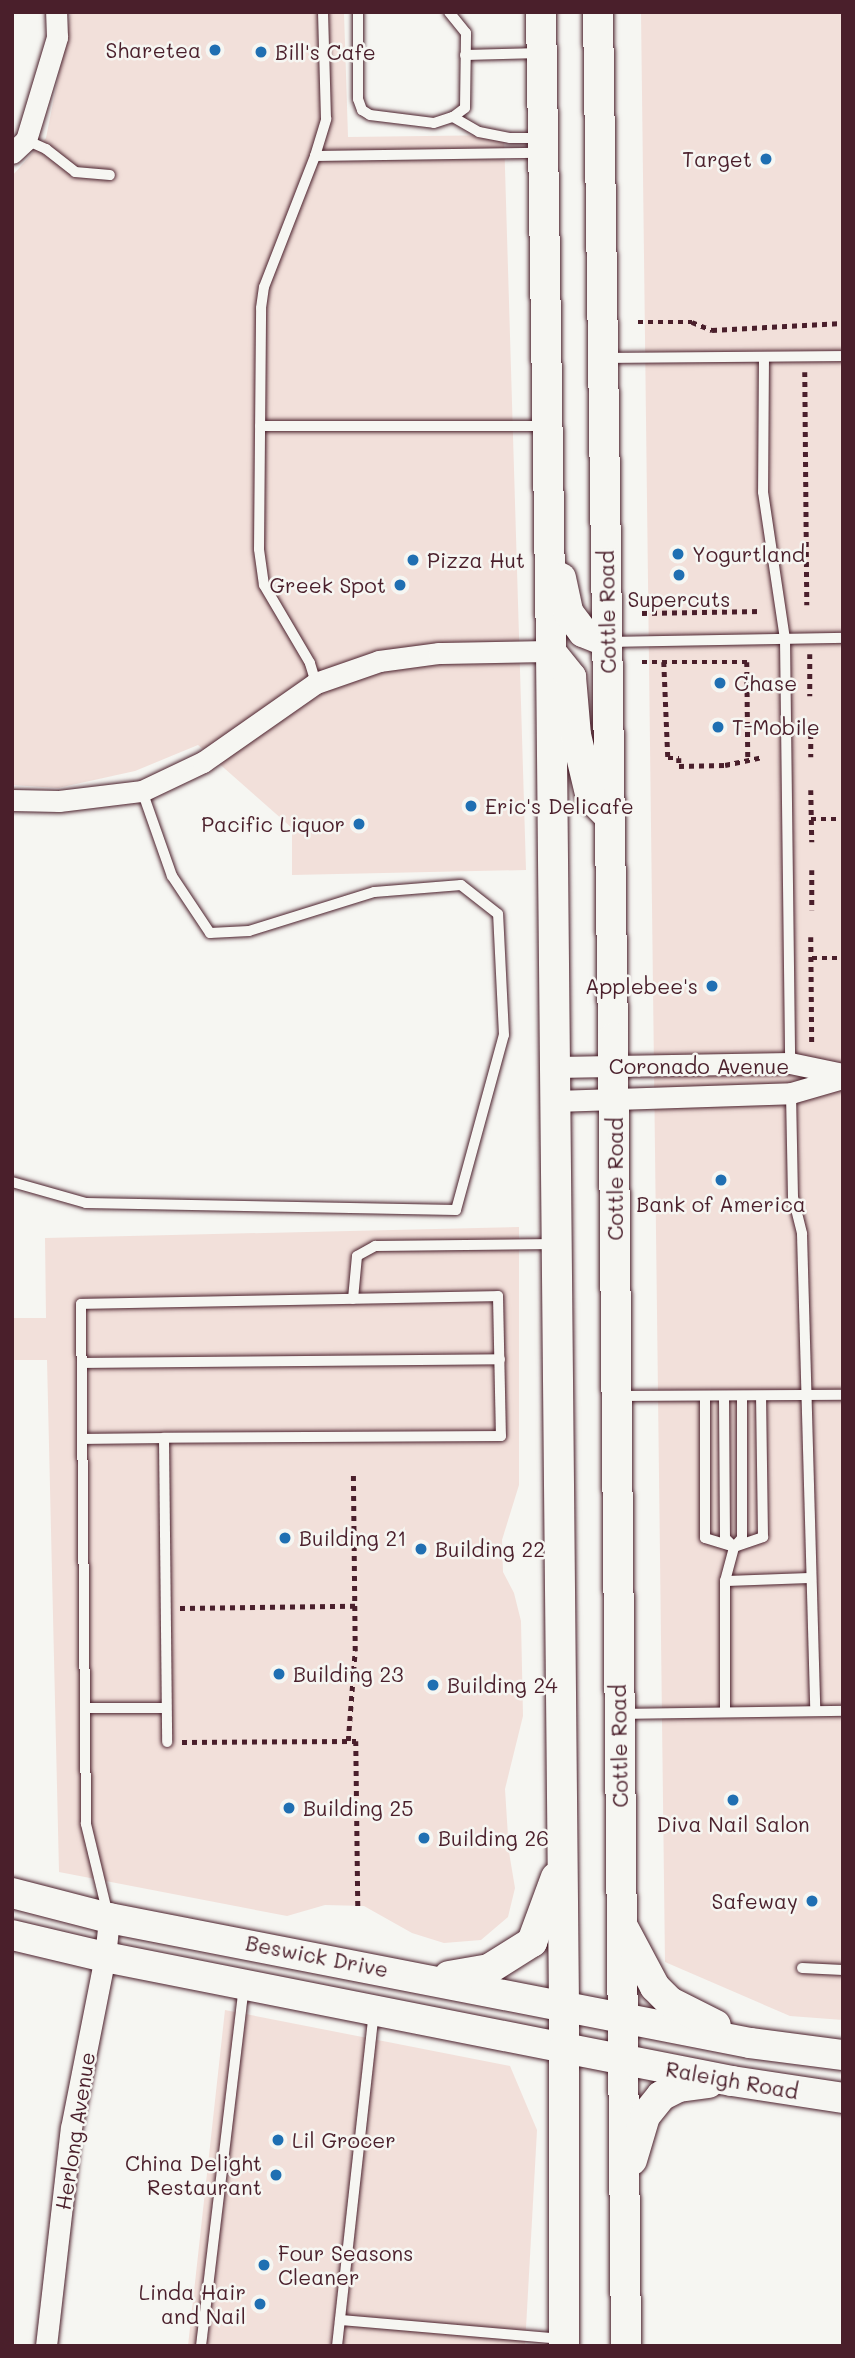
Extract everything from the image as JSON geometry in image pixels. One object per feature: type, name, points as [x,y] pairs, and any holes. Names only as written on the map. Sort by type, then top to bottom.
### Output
[{"type":"main road","points":[[541,12],[551,652],[564,2006],[564,2342]]},
{"type":"main road","name":"Cottle Road","points":[[598,12],[614,1066],[621,2059],[626,2346]]},
{"type":"main road","points":[[549,491],[568,612],[583,632],[608,642]]},
{"type":"main road","points":[[551,652],[571,677],[577,746],[591,799],[610,817]]},
{"type":"main road","points":[[429,1979],[489,1969],[532,1942],[562,1861]]},
{"type":"main road","name":"Beswick Drive","points":[[12,1893],[109,1918],[622,2017]]},
{"type":"main road","points":[[622,1925],[655,1987],[670,2002],[750,2043]]},
{"type":"main road","name":"Beswick Drive","points":[[12,1935],[105,1957],[621,2059]]},
{"type":"main road","name":"Raleigh Road","points":[[622,2017],[750,2043],[843,2055]]},
{"type":"main road","name":"Raleigh Road","points":[[621,2059],[732,2081],[843,2098]]},
{"type":"main road","points":[[624,2183],[645,2116],[661,2096],[679,2087],[732,2081]]},
{"type":"street","points":[[19,147],[57,37],[56,12]]},
{"type":"street","points":[[12,800],[60,801],[142,791],[203,762],[316,683],[379,661],[439,653],[551,652]]},
{"type":"street","name":"Coronado Avenue","points":[[555,1067],[790,1063],[843,1076]]},
{"type":"street","name":"Coronado Avenue","points":[[555,1101],[791,1093],[843,1076]]},
{"type":"street","name":"Herlong Avenue","points":[[46,2346],[72,2128],[105,1957],[109,1918]]},
{"type":"lane","points":[[316,683],[310,663],[264,585],[259,549],[261,308],[264,287],[316,156],[326,119],[323,12]]},
{"type":"lane","points":[[358,12],[358,99],[362,110],[370,115],[434,124],[453,117],[464,108],[466,33],[449,12]]},
{"type":"lane","points":[[466,55],[542,53]]},
{"type":"lane","points":[[453,117],[479,132],[543,146]]},
{"type":"lane","points":[[316,156],[543,146]]},
{"type":"lane","points":[[19,147],[46,149],[75,172],[110,175]]},
{"type":"lane","points":[[603,358],[843,356]]},
{"type":"lane","points":[[764,357],[763,492],[785,639],[790,1063]]},
{"type":"lane","points":[[260,426],[548,426]]},
{"type":"lane","points":[[608,642],[843,638]]},
{"type":"lane","points":[[12,1182],[86,1203],[456,1210],[504,1035],[498,914],[461,885],[374,892],[249,931],[210,933],[172,876],[142,791]]},
{"type":"lane","points":[[791,1093],[793,1196],[802,1234],[815,1711]]},
{"type":"lane","points":[[353,1299],[357,1256],[375,1246],[556,1244]]},
{"type":"lane","points":[[83,1439],[501,1436],[498,1296],[81,1304],[86,1824],[109,1918]]},
{"type":"lane","points":[[82,1363],[500,1359]]},
{"type":"lane","points":[[616,1396],[843,1395]]},
{"type":"lane","points":[[705,1396],[705,1538],[734,1547],[763,1537],[761,1396]]},
{"type":"lane","points":[[724,1396],[725,1538],[734,1547]]},
{"type":"lane","points":[[725,1712],[725,1581],[734,1547],[742,1538],[742,1396]]},
{"type":"lane","points":[[164,1438],[167,1742]]},
{"type":"lane","points":[[725,1581],[811,1578]]},
{"type":"lane","points":[[86,1707],[166,1707]]},
{"type":"lane","points":[[618,1714],[843,1711]]},
{"type":"lane","points":[[802,1968],[843,1970]]},
{"type":"lane","points":[[201,2346],[244,1985]]},
{"type":"lane","points":[[337,2346],[374,2011]]},
{"type":"lane","points":[[340,2320],[564,2342]]},
{"type":"path","points":[[638,322],[691,321],[712,330],[843,323]]},
{"type":"path","points":[[805,369],[807,606]]},
{"type":"path","points":[[642,613],[762,611]]},
{"type":"path","points":[[810,649],[810,696]]},
{"type":"path","points":[[642,662],[747,662],[748,760]]},
{"type":"path","points":[[664,662],[668,758],[678,758],[679,766],[725,765],[762,757]]},
{"type":"path","points":[[811,724],[811,757]]},
{"type":"path","points":[[811,790],[812,842]]},
{"type":"path","points":[[811,819],[843,819]]},
{"type":"path","points":[[812,870],[812,909]]},
{"type":"path","points":[[811,937],[812,1043]]},
{"type":"path","points":[[812,958],[843,958]]},
{"type":"path","points":[[348,1741],[355,1651],[353,1474]]},
{"type":"path","points":[[166,1608],[355,1606]]},
{"type":"path","points":[[167,1742],[356,1741],[358,1909]]},
{"type":"shaded area","points":[[71,12],[344,12],[348,137],[504,135],[526,870],[292,875],[292,828],[198,745],[135,771],[58,788],[12,785],[12,176],[46,138]]},
{"type":"shaded area","points":[[641,12],[843,12],[843,2020],[790,2016],[665,1962]]},
{"type":"shaded area","points":[[519,1227],[519,1485],[502,1540],[503,1572],[514,1593],[521,1621],[523,1716],[505,1789],[509,1852],[515,1888],[508,1917],[481,1940],[444,1943],[412,1933],[364,1906],[325,1905],[287,1916],[59,1872],[47,1360],[12,1360],[12,1318],[46,1318],[45,1238]]},
{"type":"shaded area","points":[[225,2010],[510,2066],[537,2130],[525,2346],[188,2346]]},
{"type":"place","name":"Sharetea","points":[[215,50]]},
{"type":"place","name":"Bill's Cafe","points":[[261,52]]},
{"type":"place","name":"Target","points":[[766,159]]},
{"type":"place","name":"Yogurtland","points":[[678,554]]},
{"type":"place","name":"Pizza Hut","points":[[413,560]]},
{"type":"place","name":"Supercuts","points":[[679,575]]},
{"type":"place","name":"Greek Spot","points":[[400,585]]},
{"type":"place","name":"Chase","points":[[720,683]]},
{"type":"place","name":"T-Mobile","points":[[718,727]]},
{"type":"place","name":"Eric's Delicafe","points":[[471,806]]},
{"type":"place","name":"Pacific Liquor","points":[[359,824]]},
{"type":"place","name":"Applebee's","points":[[712,986]]},
{"type":"place","name":"Bank of America","points":[[721,1180]]},
{"type":"place","name":"Building 21","points":[[285,1538]]},
{"type":"place","name":"Building 22","points":[[421,1549]]},
{"type":"place","name":"Building 23","points":[[279,1674]]},
{"type":"place","name":"Building 24","points":[[433,1685]]},
{"type":"place","name":"Diva Nail Salon","points":[[733,1800]]},
{"type":"place","name":"Building 25","points":[[289,1808]]},
{"type":"place","name":"Building 26","points":[[424,1838]]},
{"type":"place","name":"Safeway","points":[[812,1901]]},
{"type":"place","name":"Lil Grocer","points":[[278,2140]]},
{"type":"place","name":"China Delight Restaurant","points":[[276,2175]]},
{"type":"place","name":"Four Seasons Cleaner","points":[[264,2265]]},
{"type":"place","name":"Linda Hair and Nail","points":[[260,2304]]}]
